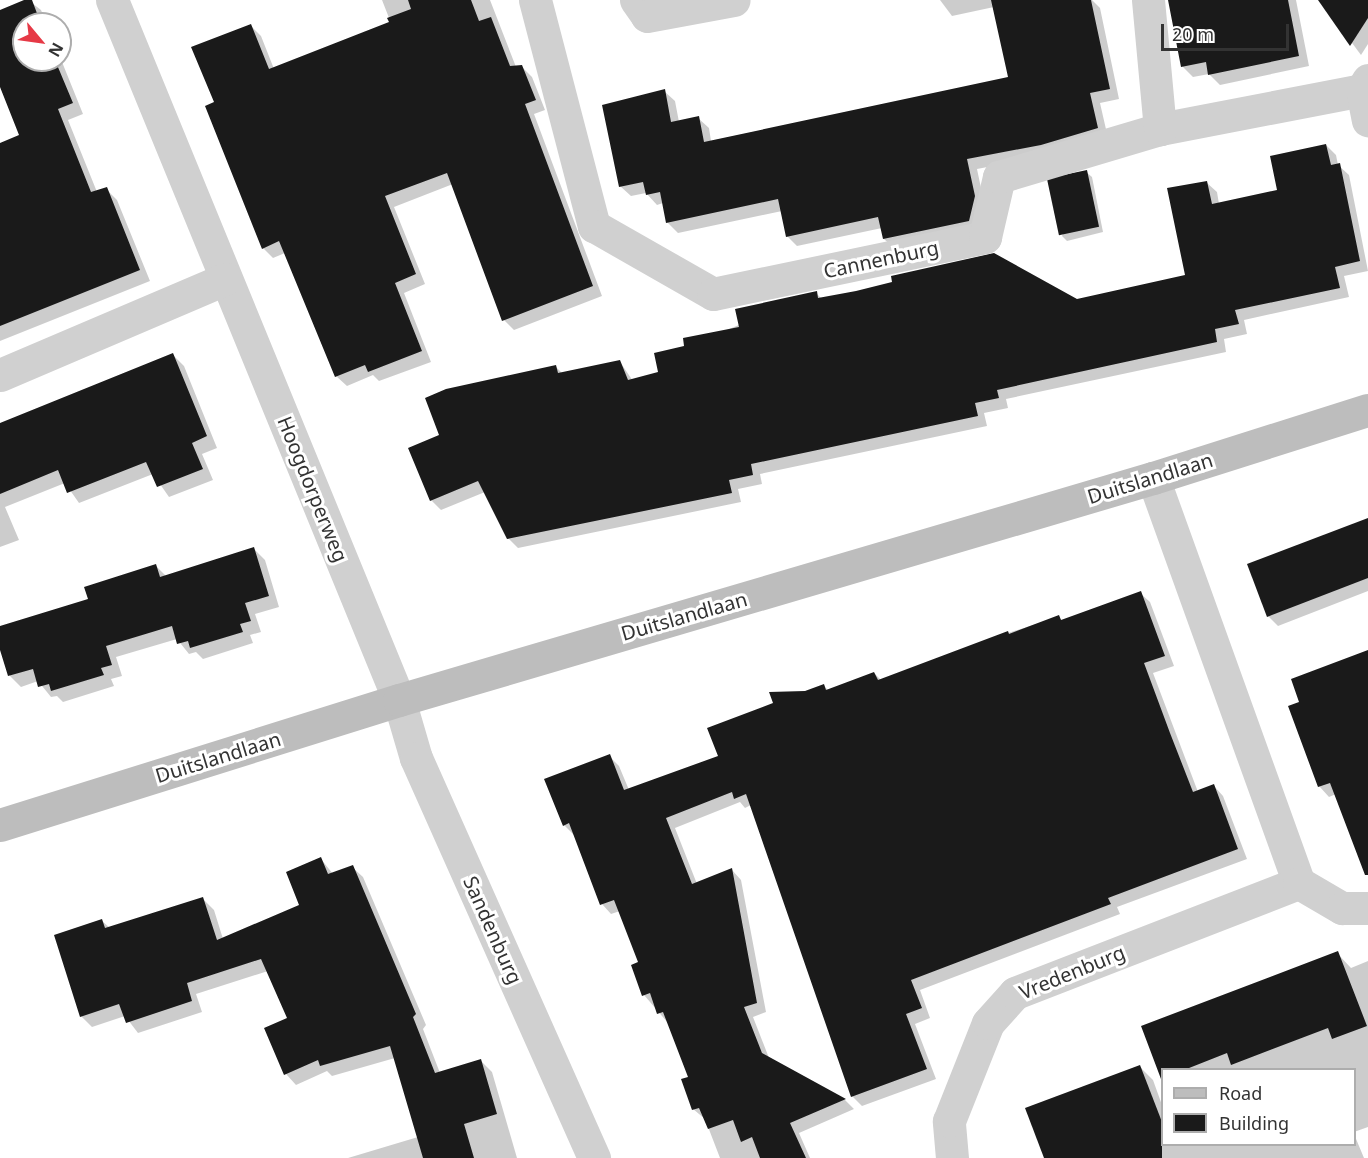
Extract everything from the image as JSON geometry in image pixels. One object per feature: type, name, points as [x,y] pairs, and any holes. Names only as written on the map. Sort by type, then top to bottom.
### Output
[{"type":"main road","name":"Duitslandlaan","points":[[0,825],[399,700],[1153,478],[1368,410]]},
{"type":"street","name":"Cannenburg","points":[[535,0],[594,226],[713,294],[985,237],[999,177],[1160,129],[1366,97]]},
{"type":"street","points":[[636,0],[647,16],[734,0]]},
{"type":"street","points":[[1148,0],[1160,129]]},
{"type":"street","name":"Hoogdorperweg","points":[[117,2],[225,279],[399,700]]},
{"type":"street","points":[[0,375],[225,279]]},
{"type":"street","points":[[1153,478],[1299,883],[1342,908],[1368,908]]},
{"type":"street","name":"Sandenburg","points":[[399,700],[416,758],[594,1158]]},
{"type":"street","name":"Vredenburg","points":[[952,1158],[949,1121],[988,1023],[1015,993],[1299,883]]},
{"type":"building","points":[[24,0],[32,0],[36,12],[12,12],[12,72],[60,72],[73,103],[58,109],[91,192],[107,187],[140,270],[0,326],[0,143],[19,135],[0,87],[0,10]]},
{"type":"building","points":[[408,0],[471,0],[479,21],[491,17],[510,66],[522,65],[536,100],[525,104],[593,286],[502,321],[447,173],[385,196],[416,274],[395,283],[422,351],[368,372],[365,365],[335,377],[279,241],[262,249],[205,106],[214,102],[191,47],[251,24],[269,69],[389,22],[387,18],[411,9]]},
{"type":"building","points":[[991,0],[1091,0],[1110,89],[1090,93],[1098,128],[1041,145],[967,159],[975,196],[969,221],[883,239],[878,217],[786,237],[778,199],[666,223],[660,192],[646,195],[643,182],[619,187],[602,105],[665,89],[671,122],[699,116],[704,142],[1008,77]]},
{"type":"building","points":[[1168,0],[1288,0],[1299,56],[1208,75],[1206,62],[1181,67]]},
{"type":"building","points":[[1318,0],[1368,0],[1368,18],[1350,46]]},
{"type":"building","points":[[1326,144],[1331,165],[1340,163],[1360,261],[1335,267],[1340,288],[1235,310],[1239,324],[1215,329],[1217,342],[997,390],[999,398],[975,403],[978,416],[751,464],[753,475],[729,480],[732,493],[507,539],[478,481],[430,501],[408,448],[439,435],[425,398],[446,389],[556,365],[558,373],[620,360],[628,380],[658,372],[654,353],[684,346],[683,338],[739,327],[735,309],[817,291],[818,298],[856,291],[892,282],[891,276],[994,253],[1077,299],[1185,275],[1167,188],[1207,181],[1212,204],[1277,190],[1270,156]]},
{"type":"building","points":[[1087,170],[1099,227],[1059,235],[1047,179]]},
{"type":"building","points":[[173,353],[207,436],[192,443],[203,469],[157,487],[146,462],[67,493],[58,470],[0,494],[0,423]]},
{"type":"building","points":[[1368,518],[1368,578],[1267,617],[1247,564]]},
{"type":"building","points":[[254,547],[269,596],[245,603],[251,621],[240,624],[243,632],[190,648],[188,641],[177,644],[172,626],[106,646],[112,665],[101,668],[104,675],[51,691],[49,684],[38,687],[33,669],[8,676],[0,650],[0,626],[88,599],[84,587],[156,564],[160,577]]},
{"type":"building","points":[[1141,591],[1165,656],[1144,663],[1170,733],[1193,792],[1214,784],[1238,849],[1108,898],[1111,904],[911,980],[922,1008],[906,1014],[927,1069],[851,1097],[746,794],[734,799],[732,792],[666,818],[692,884],[732,868],[757,1003],[744,1007],[762,1053],[846,1099],[790,1123],[806,1158],[760,1158],[752,1137],[741,1142],[733,1120],[708,1129],[699,1108],[692,1110],[681,1079],[688,1077],[663,1012],[657,1014],[650,993],[642,996],[631,965],[638,962],[614,900],[600,905],[569,823],[563,826],[544,779],[610,754],[624,790],[718,756],[707,728],[773,703],[769,692],[805,691],[824,684],[826,690],[874,672],[878,680],[1008,631],[1009,634],[1059,615],[1061,620]]},
{"type":"building","points":[[1368,650],[1368,875],[1365,875],[1330,783],[1318,787],[1288,706],[1299,702],[1291,679]]},
{"type":"building","points":[[321,857],[328,874],[353,865],[416,1014],[413,1017],[435,1073],[481,1059],[497,1114],[464,1124],[474,1158],[423,1158],[390,1046],[320,1066],[318,1060],[284,1075],[264,1028],[287,1018],[261,959],[187,983],[192,1001],[126,1023],[119,1004],[80,1017],[54,935],[102,919],[105,928],[203,897],[217,940],[299,905],[286,872]]},
{"type":"building","points":[[1338,951],[1367,1026],[1332,1039],[1328,1028],[1231,1065],[1227,1053],[1189,1068],[1161,1068],[1161,1079],[1141,1026]]},
{"type":"building","points":[[1140,1065],[1161,1119],[1162,1158],[1044,1158],[1025,1108]]}]
